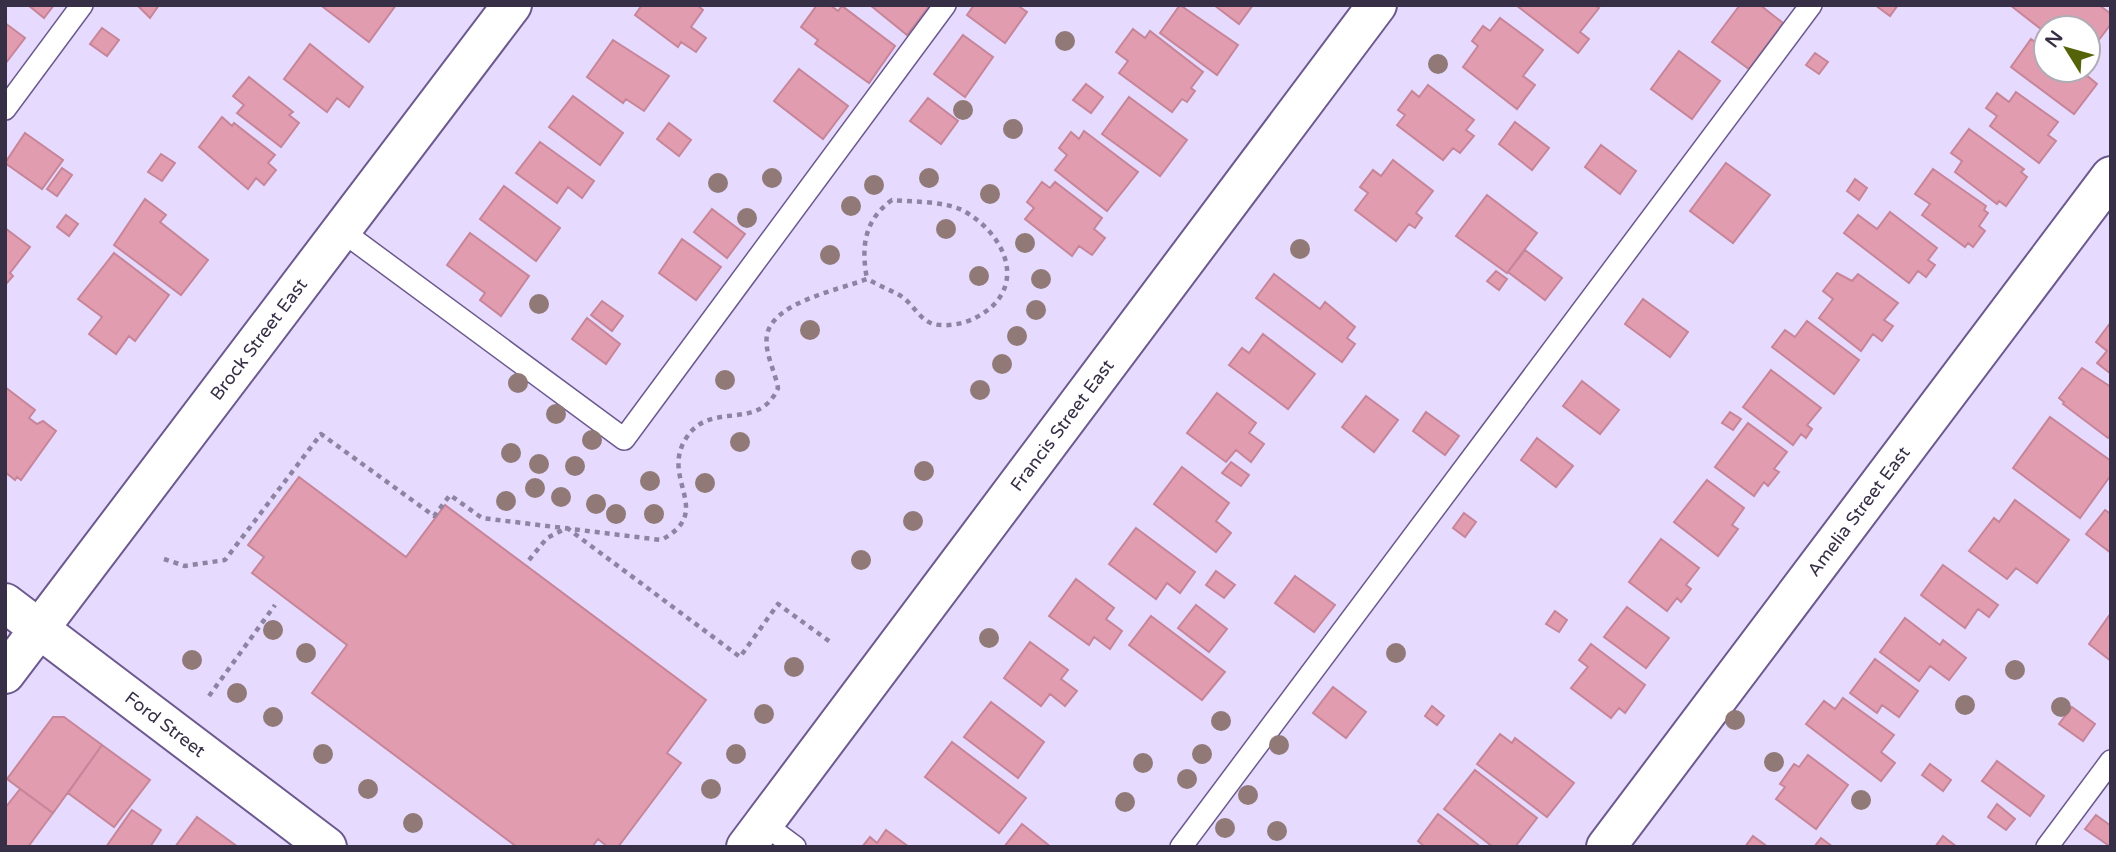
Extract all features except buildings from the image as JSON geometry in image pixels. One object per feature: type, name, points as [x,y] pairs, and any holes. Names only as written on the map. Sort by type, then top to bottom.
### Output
[{"type":"street","name":"Brock Street East","points":[[5,674],[512,5]]},
{"type":"street","name":"Francis Street East","points":[[755,835],[1377,5]]},
{"type":"street","name":"Amelia Street East","points":[[1606,847],[2111,176]]},
{"type":"street","name":"Ford Street","points":[[5,603],[327,847]]},
{"type":"lane","points":[[5,109],[82,5]]},
{"type":"lane","points":[[342,230],[624,439],[945,5]]},
{"type":"lane","points":[[1181,847],[1811,5]]},
{"type":"lane","points":[[2047,847],[2111,761]]},
{"type":"lane","points":[[755,835],[795,847]]},
{"type":"path","points":[[529,560],[547,538],[567,528],[740,657],[778,604],[833,643]]},
{"type":"path","points":[[209,696],[275,606]]}]
